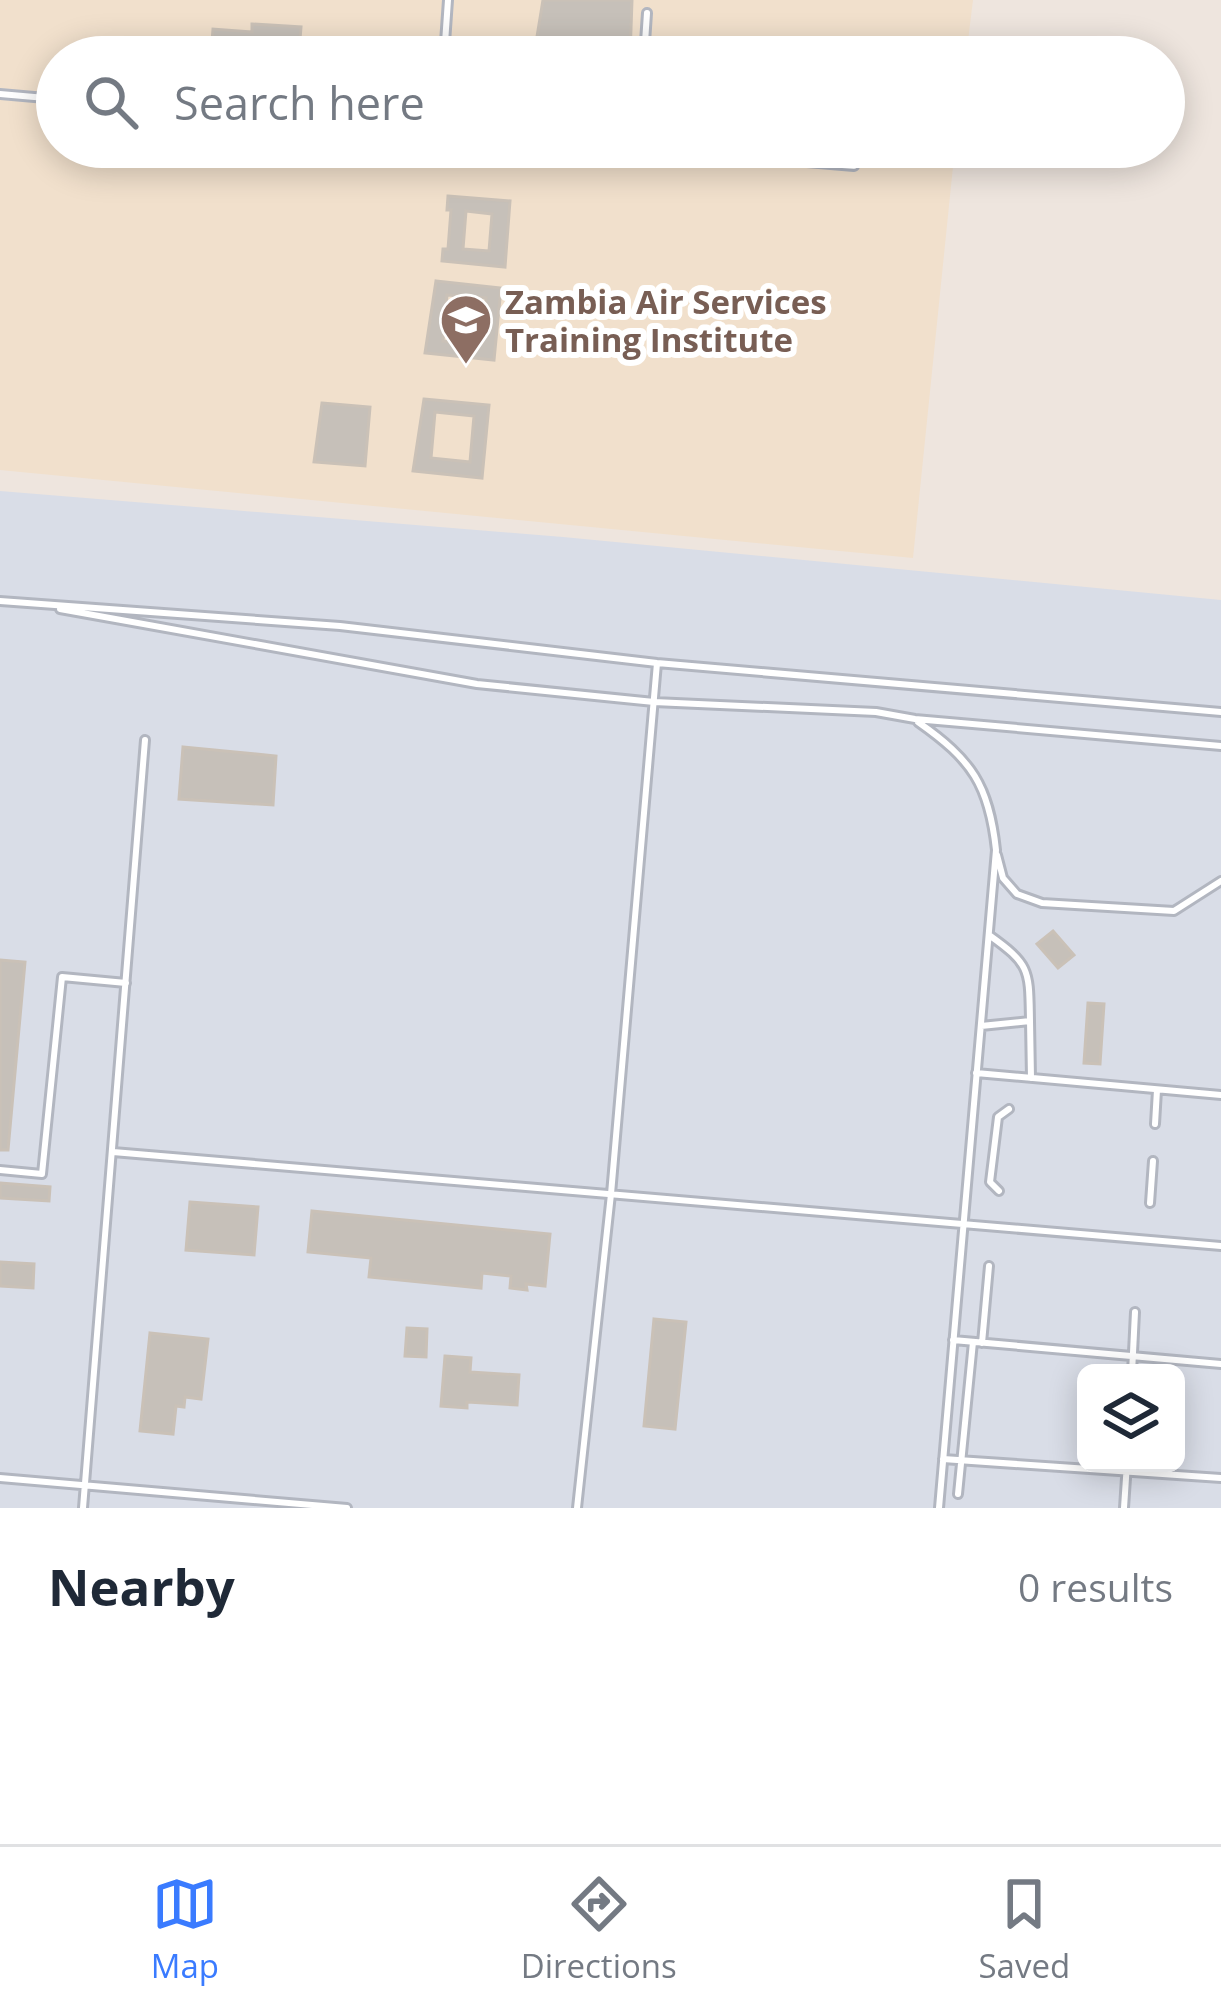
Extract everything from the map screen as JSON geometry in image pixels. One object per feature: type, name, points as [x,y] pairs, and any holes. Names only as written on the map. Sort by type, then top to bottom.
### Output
[{"type":"lane","points":[[445,36],[448,0]]},
{"type":"lane","points":[[645,36],[646,13]]},
{"type":"lane","points":[[0,94],[36,97]]},
{"type":"lane","points":[[4,601],[340,626],[657,663],[1221,712]]},
{"type":"lane","points":[[4,601],[139,621],[477,684],[655,702],[877,712],[1221,746]]},
{"type":"lane","points":[[577,1508],[611,1194],[657,663]]},
{"type":"lane","points":[[915,719],[964,758],[978,777],[992,810],[1003,878],[1017,894],[1042,903],[1174,911],[1221,881]]},
{"type":"lane","points":[[83,1508],[145,740]]},
{"type":"lane","points":[[939,1508],[996,850]]},
{"type":"lane","points":[[988,935],[1026,964],[1030,973],[1031,1078]]},
{"type":"lane","points":[[0,1170],[42,1174],[62,977],[126,983]]},
{"type":"lane","points":[[981,1026],[1030,1021]]},
{"type":"lane","points":[[976,1073],[1221,1095]]},
{"type":"lane","points":[[1155,1124],[1157,1090]]},
{"type":"lane","points":[[999,1192],[990,1182],[998,1118],[1009,1109]]},
{"type":"lane","points":[[113,1152],[1221,1246]]},
{"type":"lane","points":[[1150,1203],[1153,1161]]},
{"type":"lane","points":[[958,1494],[989,1266]]},
{"type":"lane","points":[[1133,1364],[1136,1312]]},
{"type":"lane","points":[[953,1340],[1221,1364]]},
{"type":"lane","points":[[943,1459],[1077,1465]]},
{"type":"lane","points":[[1124,1508],[1127,1472]]},
{"type":"lane","points":[[1170,1472],[1221,1478]]},
{"type":"lane","points":[[0,1478],[251,1504],[347,1508]]},
{"type":"shaded area","name":"Zambia Air Services Training Institute","points":[[0,0],[973,0],[969,36],[36,36],[36,168],[953,168],[913,558],[0,470]]},
{"type":"shaded area","points":[[0,491],[563,537],[1221,600],[1221,1508],[0,1508]]},
{"type":"building","points":[[543,0],[632,0],[631,36],[537,36]]},
{"type":"building","points":[[252,24],[301,27],[300,36],[212,36],[213,29],[252,32]]},
{"type":"building","points":[[448,196],[510,201],[505,267],[442,261],[443,249],[448,249],[451,210],[447,210]],"holes":[[[466,211],[492,214],[489,251],[463,249]]]},
{"type":"building","points":[[436,281],[501,288],[494,360],[425,353]],"holes":[[[447,295],[486,298],[482,344],[443,341]]]},
{"type":"building","points":[[424,399],[489,405],[482,478],[413,471]],"holes":[[[435,412],[474,416],[470,462],[431,458]]]},
{"type":"building","points":[[322,403],[370,407],[365,466],[314,462]]},
{"type":"building","points":[[183,747],[276,756],[273,805],[179,799]]},
{"type":"building","points":[[1053,931],[1074,955],[1058,968],[1037,944]]},
{"type":"building","points":[[0,960],[25,962],[8,1150],[0,1150]]},
{"type":"building","points":[[1088,1003],[1104,1004],[1100,1064],[1084,1063]]},
{"type":"building","points":[[0,1183],[50,1187],[49,1201],[0,1198]]},
{"type":"building","points":[[190,1202],[258,1207],[254,1255],[186,1250]]},
{"type":"building","points":[[312,1211],[550,1234],[545,1286],[510,1288],[511,1276],[482,1273],[481,1288],[369,1277],[371,1258],[308,1252]]},
{"type":"building","points":[[0,1262],[34,1264],[33,1288],[0,1286]]},
{"type":"building","points":[[654,1319],[686,1322],[675,1429],[644,1426]]},
{"type":"building","points":[[407,1328],[427,1329],[426,1357],[405,1356]]},
{"type":"building","points":[[150,1333],[208,1339],[201,1399],[185,1397],[184,1407],[176,1406],[173,1434],[140,1431]]},
{"type":"building","points":[[445,1356],[471,1358],[470,1372],[519,1375],[517,1405],[467,1402],[467,1408],[441,1406]]},
{"type":"place","name":"Zambia Air Services Training Institute","points":[[466,366]]}]
